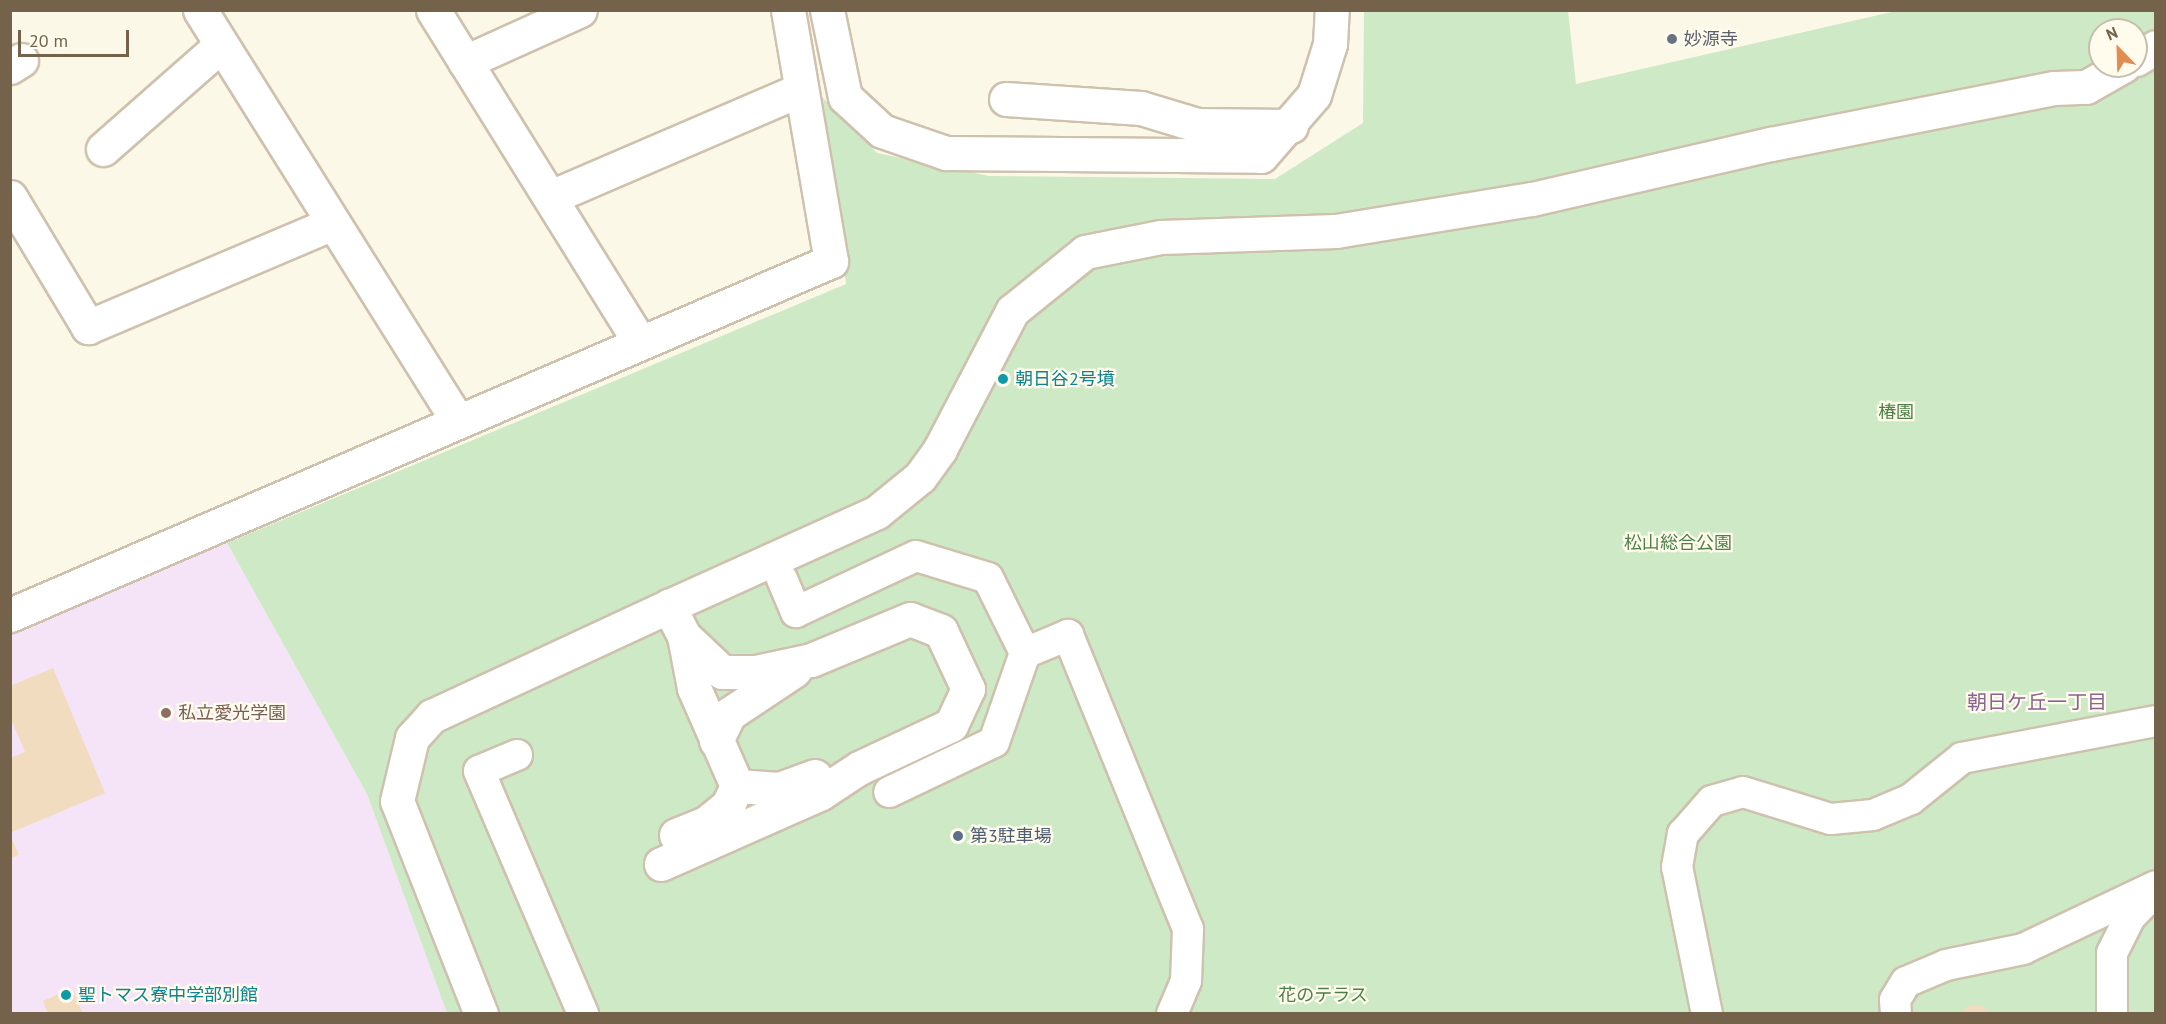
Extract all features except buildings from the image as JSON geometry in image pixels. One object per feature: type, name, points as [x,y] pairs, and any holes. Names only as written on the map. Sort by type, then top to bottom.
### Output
[{"type":"street","points":[[200,10],[331,224],[458,422]]},
{"type":"street","points":[[433,10],[640,343]]},
{"type":"street","points":[[465,62],[580,10]]},
{"type":"street","points":[[10,615],[831,261],[788,10]]},
{"type":"street","points":[[827,10],[844,97],[882,131],[946,153],[1261,156],[1291,126],[1314,95],[1330,44],[1332,10]]},
{"type":"street","points":[[103,149],[221,45]]},
{"type":"street","points":[[481,1014],[397,801],[412,738],[432,716],[669,606],[828,536],[895,499],[940,449],[1012,311],[1086,252],[1161,237],[1336,231],[1532,199],[1772,144],[2054,88],[2086,87],[2102,78]]},
{"type":"street","points":[[551,197],[800,90]]},
{"type":"street","points":[[1006,99],[1141,108],[1197,125],[1291,126]]},
{"type":"street","points":[[10,197],[88,327],[331,224]]},
{"type":"street","points":[[782,579],[796,612],[915,556],[988,578],[1025,653],[993,742],[889,792]]},
{"type":"street","points":[[669,606],[684,636],[694,688],[737,786]]},
{"type":"street","points":[[684,636],[722,672],[756,672],[811,660],[910,619],[941,631],[968,689],[951,725],[859,768],[821,793],[656,854],[706,823],[728,805],[737,786]]},
{"type":"street","points":[[1025,653],[1068,635],[1175,896],[1188,929],[1186,981],[1172,1014]]},
{"type":"street","points":[[716,741],[729,714],[811,660]]},
{"type":"street","points":[[1707,1014],[1677,867],[1683,834],[1712,801],[1743,792],[1831,819],[1873,815],[1911,799],[1962,758],[2156,721]]},
{"type":"street","points":[[517,755],[479,771],[583,1014]]},
{"type":"street","points":[[737,786],[779,789],[859,768]]},
{"type":"street","points":[[1896,1014],[1895,1000],[1906,982],[1946,965],[2057,936],[2156,888]]},
{"type":"street","points":[[2112,1014],[2112,953],[2130,917],[2156,888]]},
{"type":"shaded area","name":"私立愛光学園","points":[[227,543],[367,794],[447,1013],[11,1014],[11,633]]},
{"type":"green space","name":"松山総合公園","points":[[1364,11],[1568,11],[1576,84],[1896,11],[2155,11],[2155,1013],[447,1013],[367,794],[227,543],[846,284],[823,98],[877,153],[989,176],[1275,179],[1363,123]]},
{"type":"place","name":"妙源寺","points":[[1672,39]]},
{"type":"place","name":"朝日谷2号墳","points":[[1003,379]]},
{"type":"place","name":"私立愛光学園","points":[[166,713]]},
{"type":"place","name":"第3駐車場","points":[[958,836]]},
{"type":"place","name":"聖トマス寮中学部別館","points":[[66,995]]},
{"type":"district","name":"朝日ケ丘一丁目","points":[[2037,702]]},
{"type":"park label","name":"椿園","points":[[1896,412]]},
{"type":"park label","name":"花のテラス","points":[[1323,995]]}]
